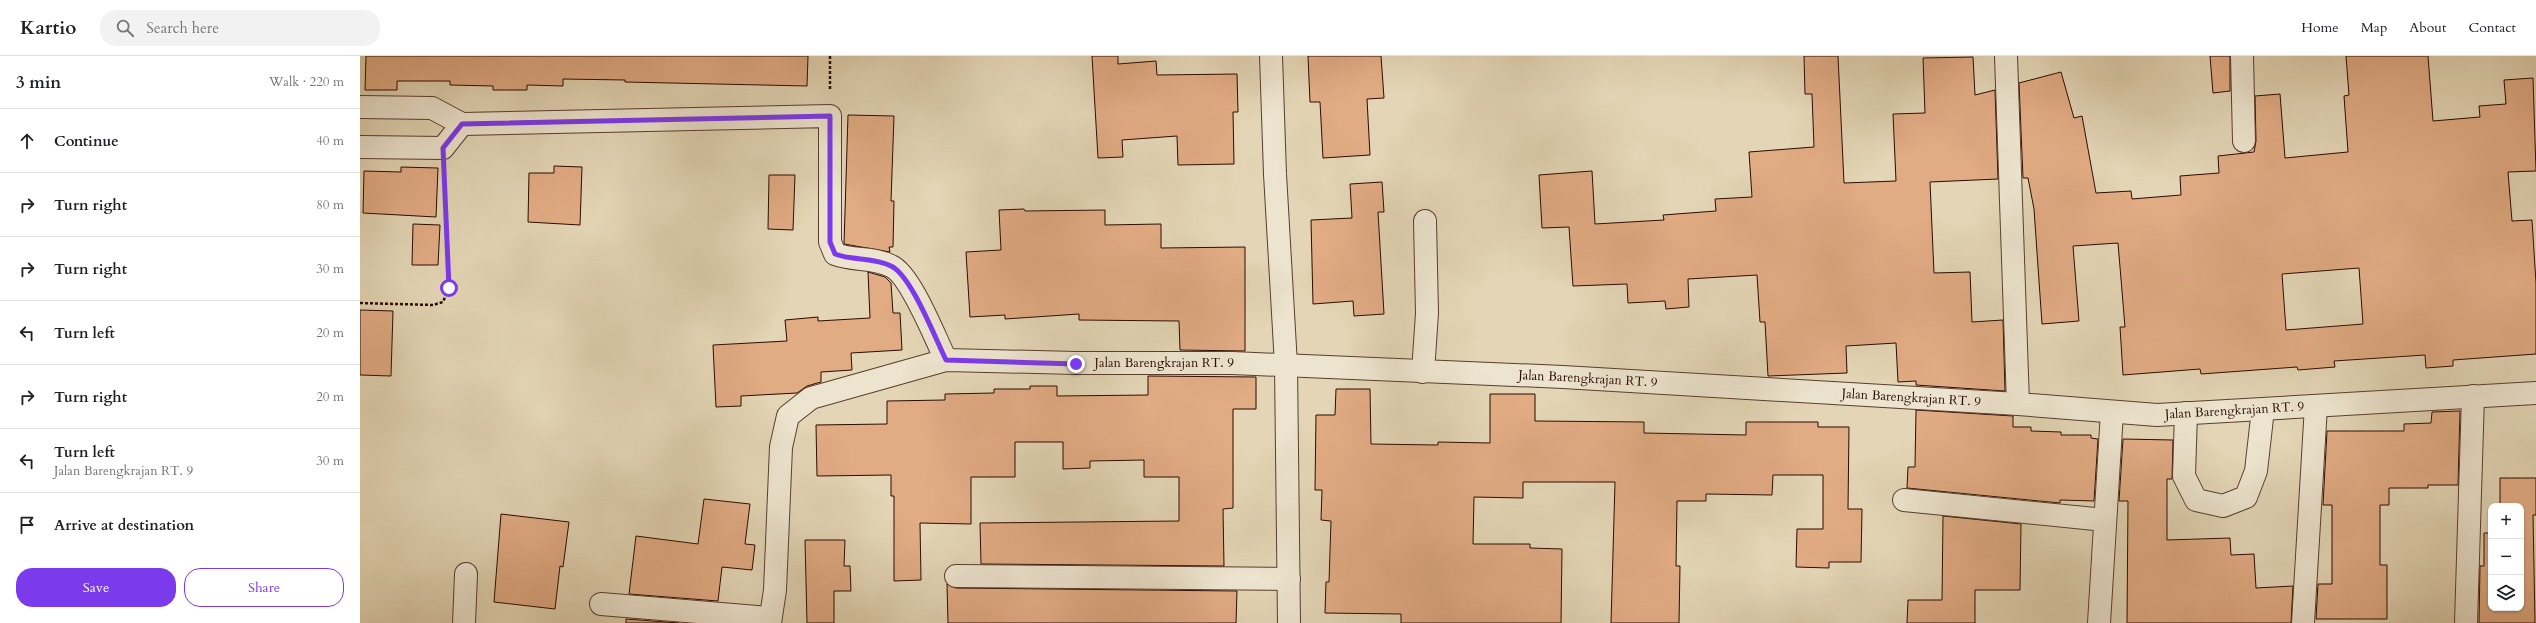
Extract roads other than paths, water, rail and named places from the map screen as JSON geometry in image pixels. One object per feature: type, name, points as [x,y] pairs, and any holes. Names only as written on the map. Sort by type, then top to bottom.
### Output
[{"type":"street","points":[[1271,56],[1275,174],[1286,365],[1289,623]]},
{"type":"street","points":[[2006,56],[2018,404]]},
{"type":"street","points":[[2242,56],[2244,141]]},
{"type":"street","points":[[360,107],[432,108],[462,124],[830,116],[830,242],[835,254],[849,259],[880,261],[892,266],[906,278],[946,360]]},
{"type":"street","points":[[360,147],[443,148],[462,124]]},
{"type":"street","points":[[1423,372],[1427,313],[1425,221]]},
{"type":"street","name":"Jalan Barengkrajan RT. 9","points":[[770,620],[775,590],[781,447],[788,416],[811,398],[946,360],[1286,365],[1563,377],[2018,404],[2157,415],[2536,393]]},
{"type":"street","points":[[2466,623],[2473,396]]},
{"type":"street","points":[[2303,623],[2316,406]]},
{"type":"street","points":[[2186,413],[2184,476],[2196,500],[2223,506],[2246,497],[2256,471],[2263,409]]},
{"type":"street","points":[[2099,623],[2112,412]]},
{"type":"street","points":[[1904,500],[2105,520]]},
{"type":"street","points":[[464,623],[466,574]]},
{"type":"street","points":[[956,576],[1289,579]]},
{"type":"street","points":[[601,604],[705,618],[770,620]]}]
